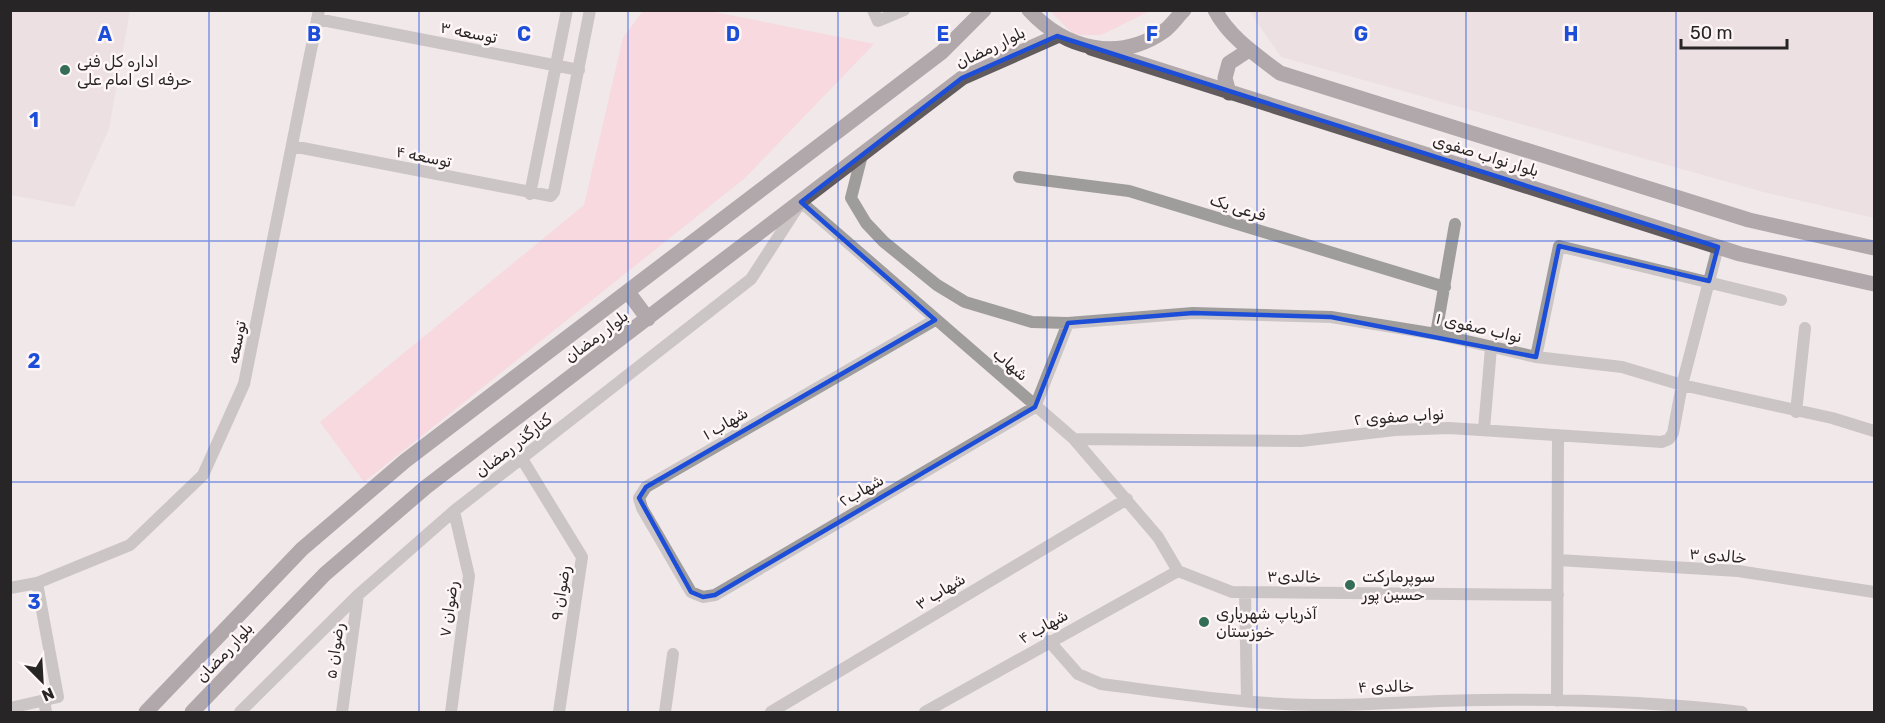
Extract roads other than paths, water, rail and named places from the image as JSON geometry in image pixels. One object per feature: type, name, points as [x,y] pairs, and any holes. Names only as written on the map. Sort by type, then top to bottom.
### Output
[{"type":"main road","name":"بلوار رمضان","points":[[146,712],[302,549],[405,460],[942,52],[984,10]]},
{"type":"main road","points":[[1029,10],[1057,36]]},
{"type":"main road","points":[[1091,48],[1130,46],[1164,31],[1184,10]]},
{"type":"main road","name":"بلوار نواب صفوی","points":[[1215,10],[1221,22],[1249,50],[1280,73],[1749,220],[1875,248]]},
{"type":"main road","name":"بلوار رمضان","points":[[192,712],[325,574],[401,508],[962,78],[1057,36]]},
{"type":"main road","name":"بلوار نواب صفوی","points":[[1057,36],[1229,93],[1718,247],[1875,284]]},
{"type":"main road","points":[[1229,93],[1225,78],[1229,63],[1249,50]]},
{"type":"main road","points":[[628,292],[648,319]]},
{"type":"street","points":[[530,194],[567,10]]},
{"type":"street","points":[[579,70],[590,10]]},
{"type":"street","points":[[873,10],[878,21],[904,10]]},
{"type":"street","name":"توسعه ۳","points":[[318,15],[579,70]]},
{"type":"street","name":"توسعه","points":[[10,588],[37,583],[130,545],[203,475],[244,384],[318,15]]},
{"type":"street","name":"توسعه ۴","points":[[292,146],[530,194],[551,196],[554,192],[579,70]]},
{"type":"street","name":"نواب صفوی ۱","points":[[862,155],[851,198],[866,223],[937,285],[965,302],[1032,322],[1068,323],[1193,313],[1331,317],[1437,334],[1536,357],[1622,367],[1682,386],[1832,418],[1875,430]]},
{"type":"street","name":"فرعی یک","points":[[1019,177],[1129,191],[1445,287]]},
{"type":"street","name":"شهاب","points":[[801,202],[1074,439],[1158,537],[1178,571]]},
{"type":"street","name":"کنارگذر رمضان","points":[[240,712],[358,595],[454,511],[751,279],[801,202]]},
{"type":"street","points":[[1437,334],[1455,224]]},
{"type":"street","points":[[1536,357],[1559,246],[1781,300]]},
{"type":"street","name":"نواب صفوی ۲","points":[[1074,439],[1300,441],[1395,430],[1484,429],[1662,442],[1669,439],[1673,432],[1682,386],[1718,247]]},
{"type":"street","name":"شهاب ۱","points":[[702,597],[691,592],[642,508],[639,498],[646,487],[935,320]]},
{"type":"street","points":[[1035,407],[1068,323]]},
{"type":"street","points":[[1796,412],[1805,328]]},
{"type":"street","points":[[1484,429],[1491,348]]},
{"type":"street","name":"شهاب۲","points":[[702,597],[715,595],[1035,407]]},
{"type":"street","points":[[1557,701],[1558,435]]},
{"type":"street","name":"رضوان ۹","points":[[522,459],[582,557],[559,712]]},
{"type":"street","name":"شهاب ۳","points":[[771,712],[1127,499]]},
{"type":"street","name":"رضوان ۷","points":[[451,712],[469,576],[454,511]]},
{"type":"street","name":"خالدی ۳","points":[[1558,560],[1737,571],[1875,592]]},
{"type":"street","name":"خالدی۳","points":[[1178,571],[1232,592],[1558,596]]},
{"type":"street","name":"شهاب ۴","points":[[925,712],[1178,571]]},
{"type":"street","points":[[10,708],[45,706],[58,697],[37,583]]},
{"type":"street","points":[[1245,592],[1247,701]]},
{"type":"street","name":"رضوان ۵","points":[[342,712],[358,595]]},
{"type":"street","name":"خالدی ۴","points":[[1049,641],[1078,674],[1101,684],[1315,709],[1480,700],[1672,705],[1742,712]]},
{"type":"street","points":[[665,712],[673,654]]},
{"type":"place","name":"اداره کل فنی حرفه ای امام علی","points":[[65,70]]},
{"type":"place","name":"سوپرمارکت حسین پور","points":[[1350,585]]},
{"type":"place","name":"آذریاپ شهریاری خوزستان","points":[[1204,622]]}]
